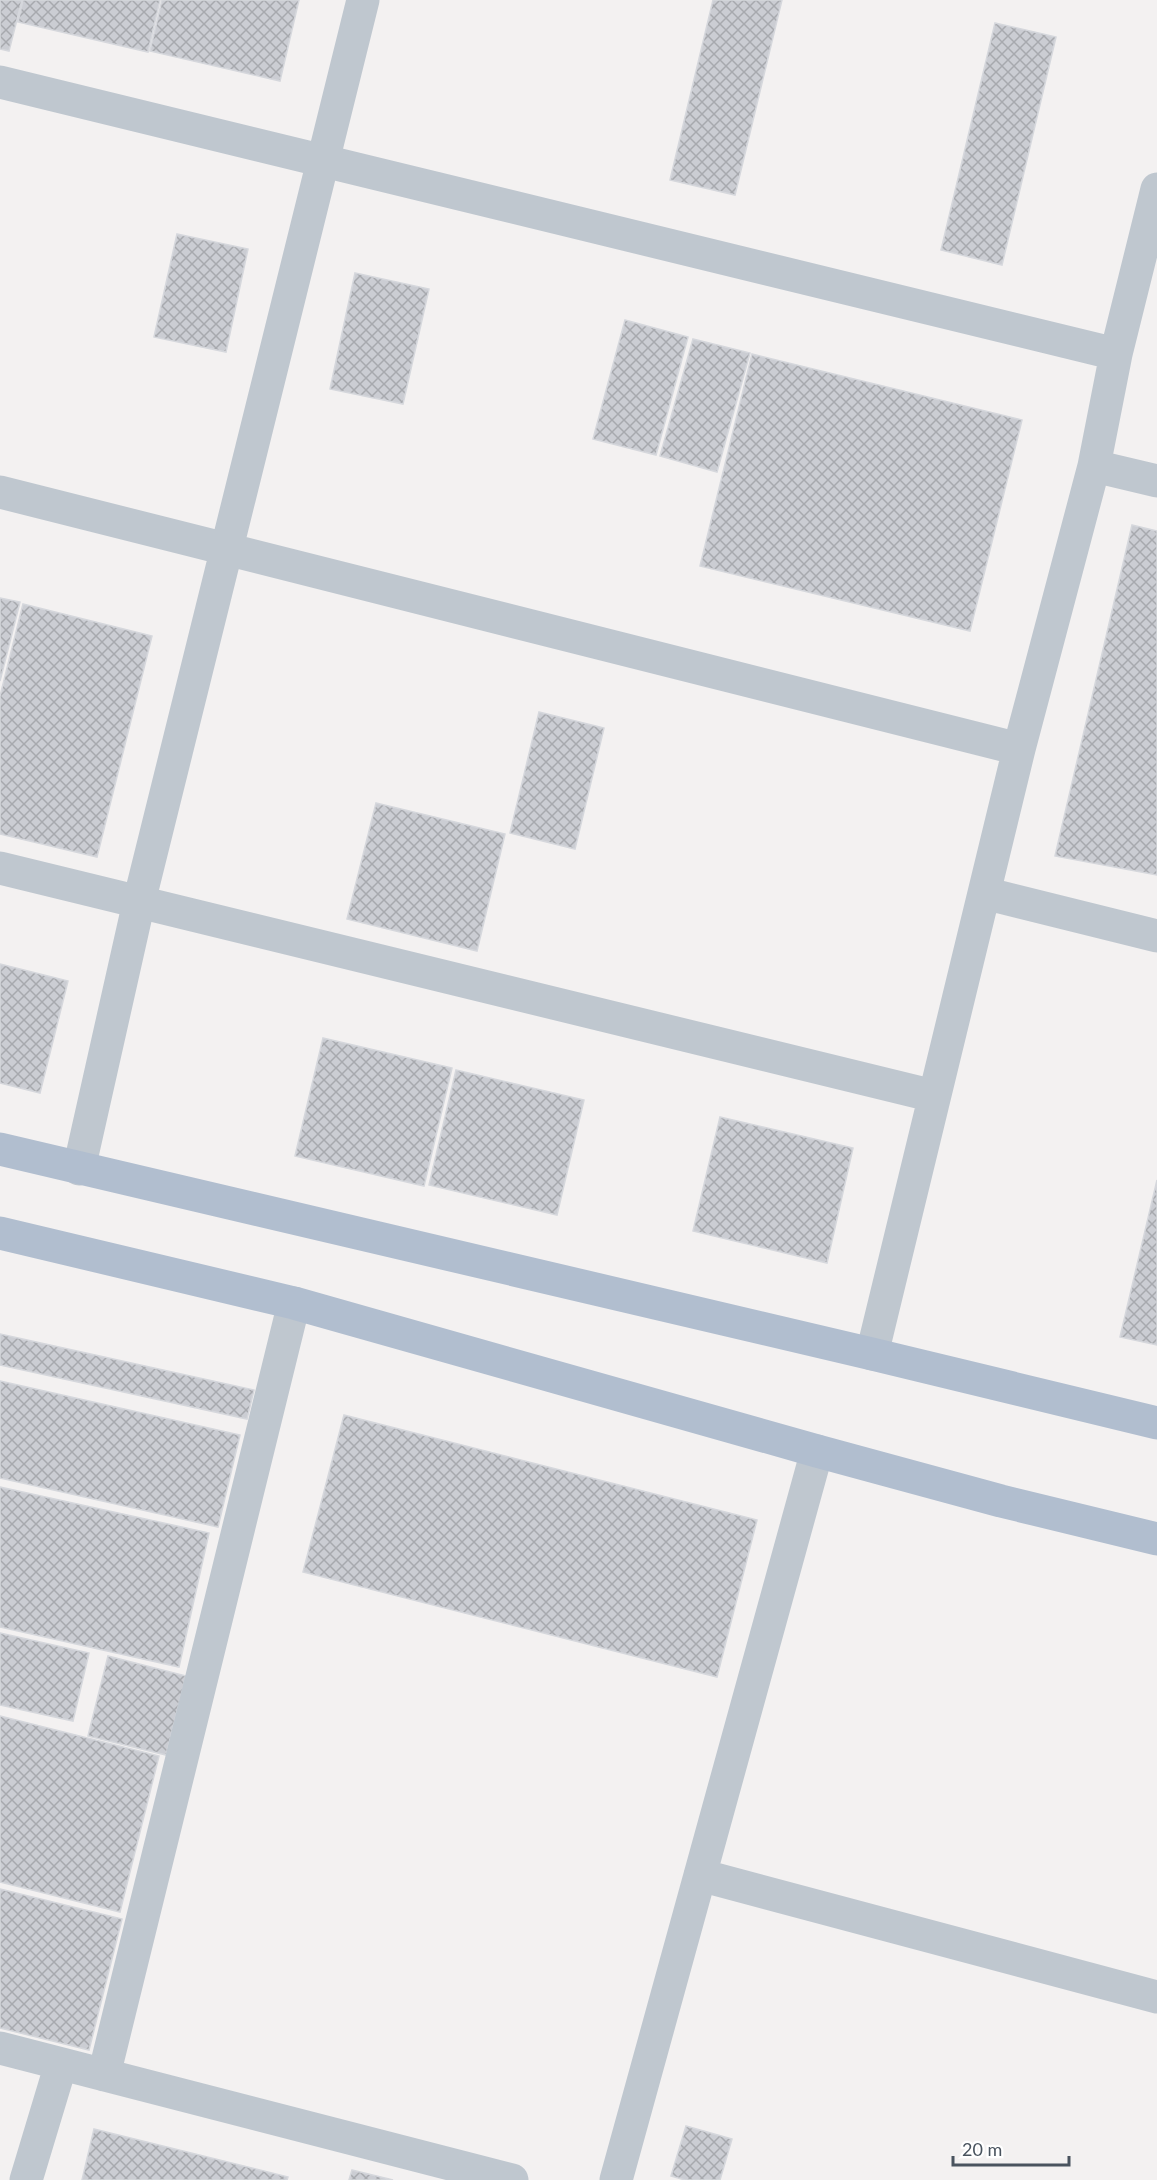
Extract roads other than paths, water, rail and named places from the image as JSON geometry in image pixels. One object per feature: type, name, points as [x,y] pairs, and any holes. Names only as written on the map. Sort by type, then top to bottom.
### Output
[{"type":"main road","points":[[0,1149],[872,1354],[1157,1424]]},
{"type":"main road","points":[[0,1233],[294,1303],[817,1451],[1001,1501],[1157,1539]]},
{"type":"street","points":[[79,1169],[139,902],[363,0]]},
{"type":"street","points":[[0,82],[1116,354]]},
{"type":"street","points":[[872,1354],[1019,748],[1094,466],[1116,354],[1157,189]]},
{"type":"street","points":[[1094,466],[1157,481]]},
{"type":"street","points":[[0,492],[1019,748]]},
{"type":"street","points":[[0,868],[934,1096]]},
{"type":"street","points":[[984,892],[1157,936]]},
{"type":"street","points":[[104,2075],[294,1303]]},
{"type":"street","points":[[616,2180],[817,1451]]},
{"type":"street","points":[[699,1875],[1157,1997]]},
{"type":"street","points":[[0,2048],[512,2180]]},
{"type":"street","points":[[26,2180],[61,2064]]}]
